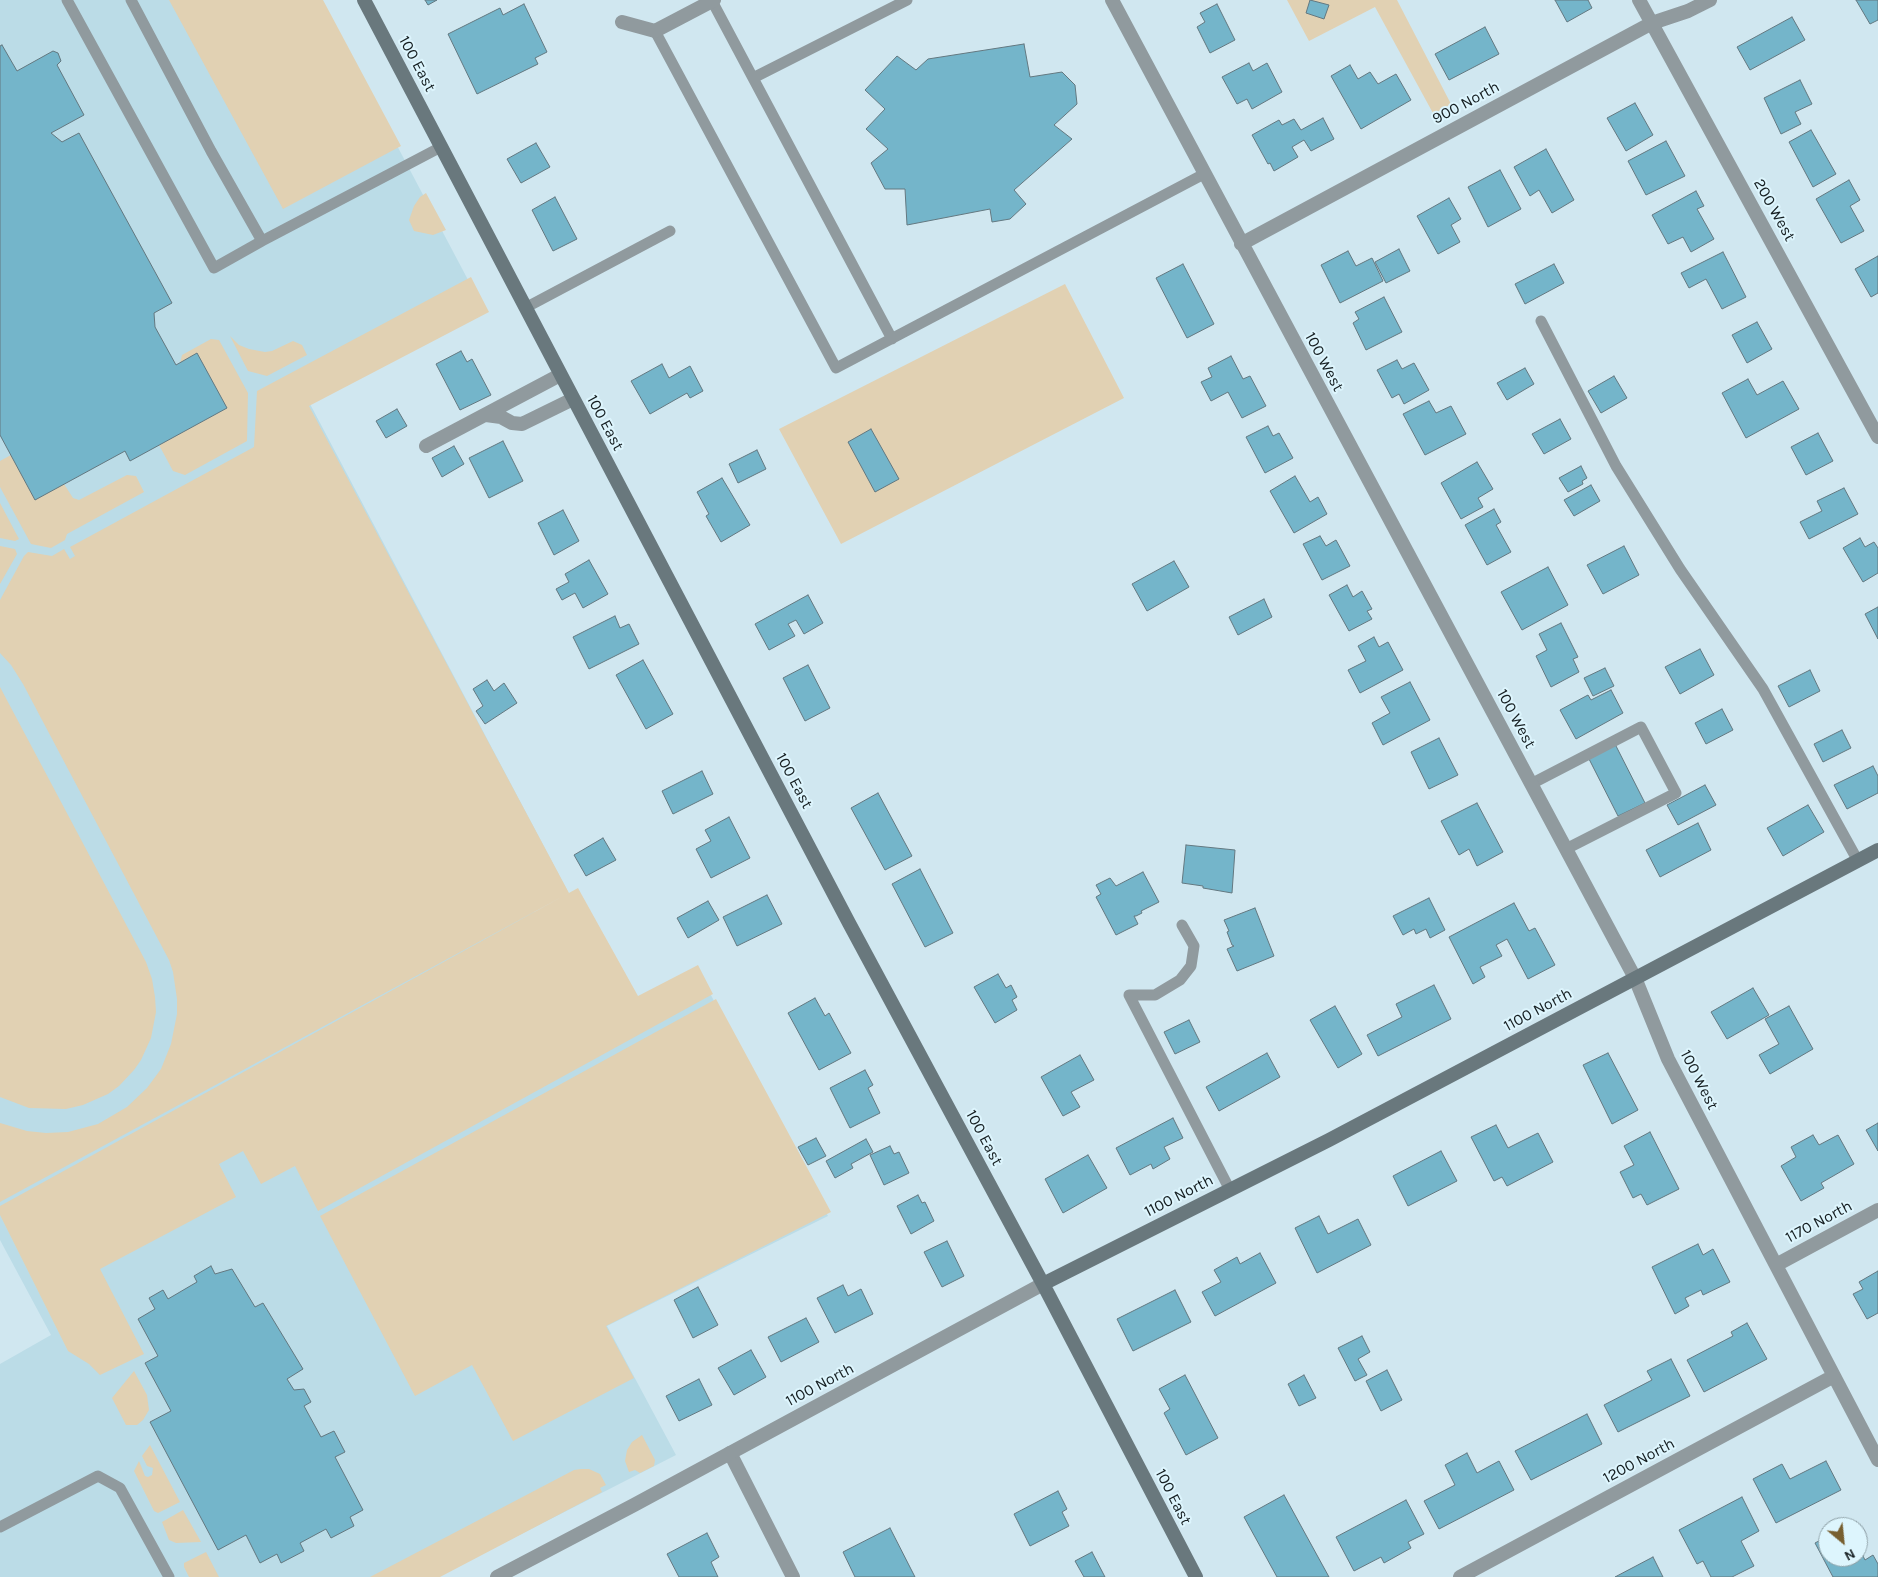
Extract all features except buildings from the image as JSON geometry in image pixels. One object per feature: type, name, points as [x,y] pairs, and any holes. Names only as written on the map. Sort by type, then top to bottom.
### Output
[{"type":"main road","name":"100 East","points":[[364,0],[853,932],[1043,1284],[1196,1577]]},
{"type":"main road","name":"1100 North","points":[[1043,1284],[1338,1136],[1878,850]]},
{"type":"street","points":[[622,22],[655,31],[713,0]]},
{"type":"street","name":"100 West","points":[[1112,0],[1635,978],[1668,1059],[1878,1460]]},
{"type":"street","name":"200 West","points":[[1639,0],[1878,437]]},
{"type":"street","name":"900 North","points":[[1241,244],[1652,23],[1688,11],[1710,0]]},
{"type":"street","points":[[426,446],[560,375]]},
{"type":"street","points":[[486,415],[501,417],[512,423],[522,424],[573,399]]},
{"type":"street","name":"1170 North","points":[[1776,1265],[1878,1210]]},
{"type":"street","name":"1100 North","points":[[497,1577],[1043,1284]]},
{"type":"street","name":"1200 North","points":[[1460,1577],[1834,1376]]},
{"type":"street","points":[[730,1453],[792,1577]]},
{"type":"lane","points":[[67,0],[214,268],[441,147]]},
{"type":"lane","points":[[131,0],[262,241]]},
{"type":"lane","points":[[713,0],[892,339]]},
{"type":"lane","points":[[753,78],[907,0]]},
{"type":"lane","points":[[655,31],[836,368],[1204,174]]},
{"type":"lane","points":[[525,308],[670,232]]},
{"type":"lane","points":[[1541,321],[1616,466],[1680,569],[1763,688],[1858,861]]},
{"type":"lane","points":[[1531,784],[1641,727],[1676,793],[1566,849]]},
{"type":"lane","points":[[1182,925],[1194,946],[1191,966],[1180,980],[1155,994],[1129,995],[1230,1190]]},
{"type":"lane","points":[[0,1527],[98,1476],[120,1488],[169,1577]]},
{"type":"shaded area","points":[[0,0],[320,0],[485,312],[310,404],[567,890],[533,910],[595,1039],[704,982],[828,1216],[607,1326],[676,1455],[437,1577],[0,1577],[0,1364],[51,1335],[0,1240]]},
{"type":"shaded area","points":[[169,0],[323,0],[401,146],[283,209]]},
{"type":"shaded area","points":[[1287,0],[1397,0],[1451,104],[1434,115],[1375,7],[1309,41]]},
{"type":"shaded area","points":[[426,193],[446,230],[433,235],[414,231],[409,220],[414,206],[420,197]]},
{"type":"shaded area","points":[[471,277],[489,312],[309,406],[569,893],[0,1202],[0,1123],[27,1131],[46,1133],[68,1132],[98,1124],[127,1107],[147,1088],[161,1069],[171,1044],[177,1014],[177,999],[173,972],[169,960],[23,684],[11,665],[0,653],[0,600],[28,552],[52,556],[64,549],[70,559],[75,556],[70,547],[254,447],[257,391]]},
{"type":"shaded area","points":[[1065,284],[1124,398],[841,544],[779,429]]},
{"type":"shaded area","points":[[230,336],[239,345],[265,352],[272,351],[293,341],[302,345],[307,355],[267,376],[248,371]]},
{"type":"shaded area","points":[[211,339],[219,340],[248,393],[247,441],[185,475],[173,471],[159,445],[227,408],[197,353],[180,363],[182,355]]},
{"type":"shaded area","points":[[11,455],[64,484],[73,498],[79,500],[127,475],[136,476],[144,492],[67,534],[65,540],[51,548],[31,544],[0,487],[0,461]]},
{"type":"shaded area","points":[[0,503],[19,539],[15,541],[0,538]]},
{"type":"shaded area","points":[[0,546],[15,549],[17,554],[0,584]]},
{"type":"shaded area","points":[[0,687],[146,962],[152,979],[155,997],[156,1012],[151,1038],[134,1070],[119,1086],[108,1094],[83,1105],[66,1109],[29,1108],[0,1097]]},
{"type":"shaded area","points":[[578,888],[638,996],[698,965],[713,994],[318,1211],[295,1166],[261,1184],[243,1151],[219,1164],[236,1197],[100,1269],[144,1354],[100,1375],[89,1364],[68,1351],[0,1215],[0,1206]]},
{"type":"shaded area","points":[[716,999],[831,1212],[606,1326],[634,1378],[513,1441],[472,1365],[415,1396],[320,1216]]},
{"type":"shaded area","points":[[134,1371],[147,1395],[149,1410],[143,1420],[137,1425],[126,1425],[112,1398]]},
{"type":"shaded area","points":[[642,1435],[655,1460],[654,1466],[640,1473],[635,1470],[629,1472],[625,1461],[627,1450],[632,1442]]},
{"type":"shaded area","points":[[150,1445],[180,1502],[158,1513],[154,1511],[134,1471],[139,1461],[145,1476],[152,1475],[153,1468],[147,1466],[142,1456]]},
{"type":"shaded area","points":[[589,1469],[600,1474],[606,1485],[600,1488],[602,1492],[440,1577],[370,1577],[574,1470]]},
{"type":"shaded area","points":[[183,1510],[201,1542],[176,1543],[169,1540],[162,1522]]},
{"type":"shaded area","points":[[206,1552],[219,1577],[189,1577],[184,1563]]}]
